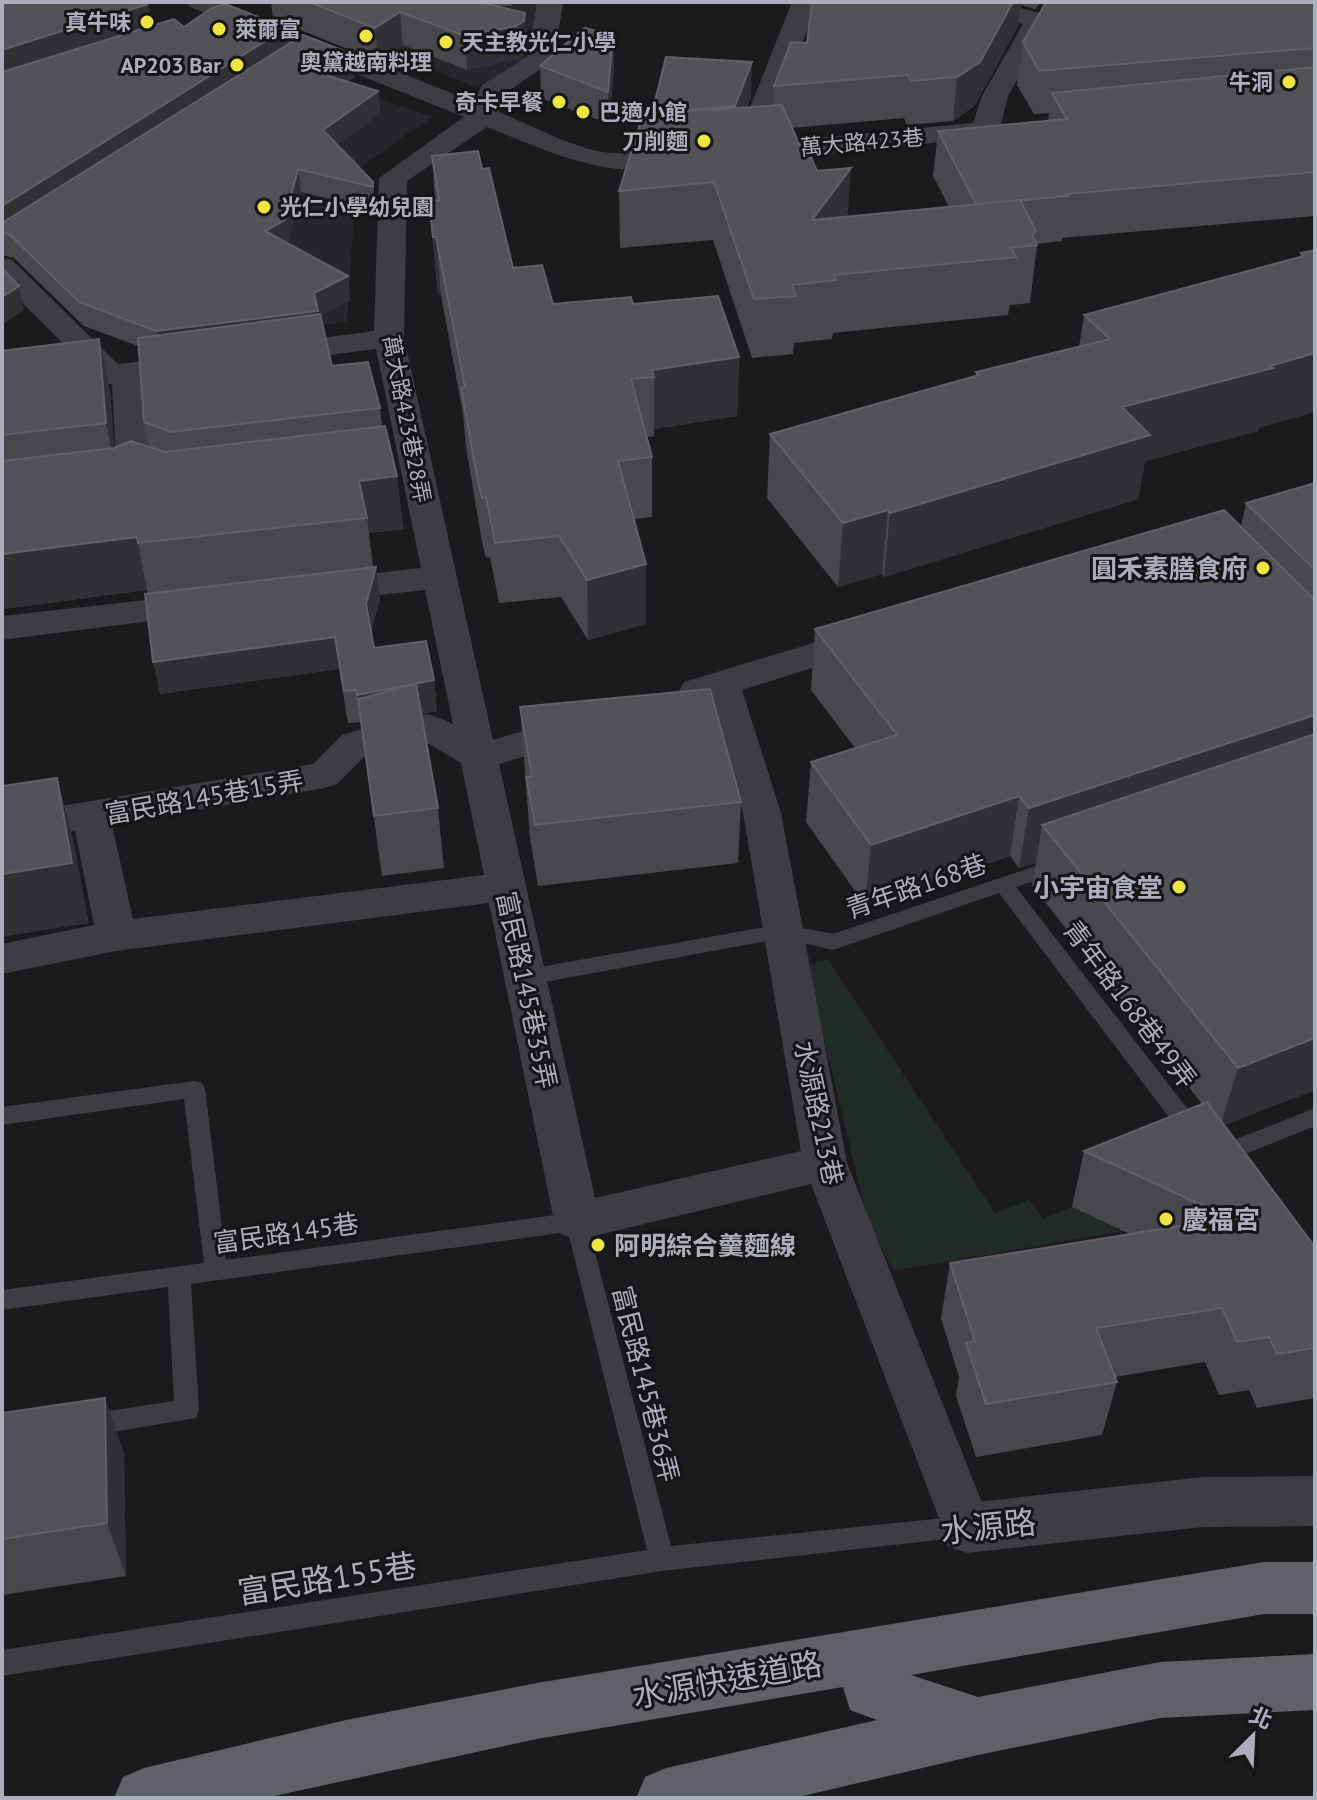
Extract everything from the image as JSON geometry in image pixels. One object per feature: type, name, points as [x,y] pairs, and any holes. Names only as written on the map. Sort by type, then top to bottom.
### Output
[{"type":"highway","name":"水源快速道路","points":[[144,1798],[346,1749],[537,1711],[1264,1588],[1315,1588]]},
{"type":"highway","points":[[666,1798],[978,1726],[1160,1690],[1315,1682]]},
{"type":"highway","points":[[871,1690],[978,1726]]},
{"type":"street","name":"萬大路423巷","points":[[199,2],[303,51],[609,162],[746,153],[1017,128]]},
{"type":"street","points":[[484,116],[491,91],[541,60],[550,2]]},
{"type":"street","points":[[746,153],[805,2]]},
{"type":"street","points":[[967,2],[1040,16],[995,96],[985,131]]},
{"type":"street","points":[[183,28],[229,14]]},
{"type":"street","name":"萬大路423巷28弄","points":[[479,757],[439,577],[400,465],[389,338],[393,178],[484,116]]},
{"type":"street","points":[[2,266],[119,374],[134,475],[175,492],[190,490]]},
{"type":"street","points":[[2,387],[389,338]]},
{"type":"street","points":[[299,593],[439,577]]},
{"type":"street","points":[[2,628],[236,601]]},
{"type":"street","points":[[658,703],[893,631]]},
{"type":"street","name":"水源路213巷","points":[[722,683],[762,813],[825,1163],[967,1528]]},
{"type":"street","points":[[479,757],[613,716]]},
{"type":"street","name":"富民路145巷15弄","points":[[2,830],[324,775],[355,744],[429,727],[479,757]]},
{"type":"street","name":"富民路145巷35弄","points":[[479,757],[523,978],[577,1221]]},
{"type":"street","points":[[91,817],[116,936]]},
{"type":"street","points":[[2,959],[116,936],[505,887]]},
{"type":"street","points":[[577,1221],[825,1163]]},
{"type":"street","name":"水源路","points":[[967,1528],[1203,1502],[1315,1501]]},
{"type":"lane","name":"青年路168巷","points":[[523,978],[783,931],[833,942],[1077,859]]},
{"type":"lane","name":"青年路168巷49弄","points":[[1003,884],[1231,1182]]},
{"type":"lane","points":[[2,1116],[194,1089],[216,1271]]},
{"type":"lane","points":[[1212,1158],[1315,1117]]},
{"type":"lane","name":"富民路145巷","points":[[2,1300],[577,1221]]},
{"type":"lane","name":"富民路145巷36弄","points":[[577,1221],[662,1559]]},
{"type":"lane","points":[[64,1429],[187,1410],[179,1278]]},
{"type":"lane","name":"水源路","points":[[662,1559],[967,1528]]},
{"type":"lane","name":"富民路155巷","points":[[2,1663],[662,1559]]},
{"type":"shaded area","name":"天主教光仁小學","points":[[323,2],[538,2],[529,58],[477,87],[318,26]]},
{"type":"shaded area","name":"光仁小學幼兒園","points":[[348,87],[432,117],[357,169],[347,322],[292,328],[177,204]]},
{"type":"shaded area","points":[[828,960],[995,1213],[1029,1200],[1043,1219],[1072,1207],[1124,1231],[893,1271],[867,1217],[806,965]]},
{"type":"building","points":[[2,2],[143,2],[148,4],[2,50]]},
{"type":"building","points":[[309,2],[479,2],[525,13],[524,21],[516,26],[465,36],[400,12],[375,28]]},
{"type":"building","points":[[812,2],[1013,2],[980,62],[957,77],[911,81],[907,75],[774,86],[791,42],[807,43]]},
{"type":"building","points":[[1046,2],[1315,2],[1315,48],[1039,71],[1023,42]]},
{"type":"building","points":[[225,4],[286,28],[2,206],[2,72],[174,19],[184,27],[212,8]]},
{"type":"building","points":[[584,28],[613,35],[608,92],[540,66]]},
{"type":"building","points":[[303,35],[352,54],[322,74],[378,91],[323,130],[373,182],[373,187],[298,169],[285,220],[265,231],[348,276],[314,293],[318,311],[156,331],[79,302],[9,234],[2,232],[2,223]]},
{"type":"building","points":[[666,57],[752,62],[735,106],[652,113]]},
{"type":"building","points":[[1315,67],[1315,172],[976,204],[938,131],[1067,119],[1052,93]]},
{"type":"building","points":[[782,105],[800,146],[806,146],[817,171],[851,168],[812,220],[1020,200],[1036,231],[1032,234],[1037,245],[1011,248],[1016,257],[834,275],[836,280],[792,285],[796,296],[754,299],[714,182],[619,191],[643,114]]},
{"type":"building","points":[[478,151],[482,169],[489,168],[513,268],[542,265],[553,304],[631,297],[633,304],[718,296],[739,357],[652,370],[654,377],[631,379],[652,457],[618,461],[646,564],[587,580],[559,536],[495,543],[486,497],[482,498],[478,482],[461,388],[465,387],[436,237],[433,237],[429,201],[439,200],[432,156]]},
{"type":"building","points":[[1315,250],[1315,353],[1270,366],[1273,368],[1122,407],[1150,435],[890,513],[888,510],[843,523],[770,434],[979,375],[976,372],[1110,339],[1084,315],[1304,256],[1301,253]]},
{"type":"building","points":[[2,268],[19,286],[2,297]]},
{"type":"building","points":[[320,314],[332,366],[368,362],[380,408],[171,432],[144,422],[138,338]]},
{"type":"building","points":[[99,339],[106,423],[2,435],[2,351]]},
{"type":"building","points":[[385,426],[397,476],[359,481],[367,518],[138,543],[137,537],[2,554],[2,461],[114,448],[131,441],[165,452]]},
{"type":"building","points":[[1315,483],[1315,570],[1246,503]]},
{"type":"building","points":[[1224,510],[1315,600],[1315,715],[1029,808],[1019,796],[871,845],[811,762],[897,735],[815,629]]},
{"type":"building","points":[[376,567],[366,604],[374,648],[426,641],[434,680],[357,695],[356,690],[344,691],[335,637],[153,662],[145,594]]},
{"type":"building","points":[[416,684],[438,808],[374,816],[358,699]]},
{"type":"building","points":[[710,689],[741,802],[535,825],[526,777],[532,776],[520,707]]},
{"type":"building","points":[[1315,734],[1315,1038],[1238,1068],[1042,825]]},
{"type":"building","points":[[57,778],[72,863],[2,874],[2,786]]},
{"type":"building","points":[[1207,1102],[1315,1247],[1315,1348],[1277,1354],[1269,1337],[1237,1342],[1222,1308],[1096,1328],[1117,1382],[986,1404],[966,1343],[975,1341],[950,1263],[1230,1218],[1084,1151]]},
{"type":"building","points":[[105,1398],[107,1523],[2,1539],[2,1413]]},
{"type":"place","name":"真牛味","points":[[147,22]]},
{"type":"place","name":"萊爾富","points":[[219,29]]},
{"type":"place","name":"奧黛越南料理","points":[[366,36]]},
{"type":"place","name":"天主教光仁小學","points":[[446,42]]},
{"type":"place","name":"AP203 Bar","points":[[237,65]]},
{"type":"place","name":"牛洞","points":[[1289,82]]},
{"type":"place","name":"奇卡早餐","points":[[559,102]]},
{"type":"place","name":"巴適小館","points":[[583,112]]},
{"type":"place","name":"刀削麵","points":[[704,141]]},
{"type":"place","name":"光仁小學幼兒園","points":[[264,207]]},
{"type":"place","name":"圓禾素膳食府","points":[[1263,568]]},
{"type":"place","name":"小宇宙食堂","points":[[1179,887]]},
{"type":"place","name":"慶福宮","points":[[1166,1219]]},
{"type":"place","name":"阿明綜合羹麵線","points":[[598,1245]]}]
